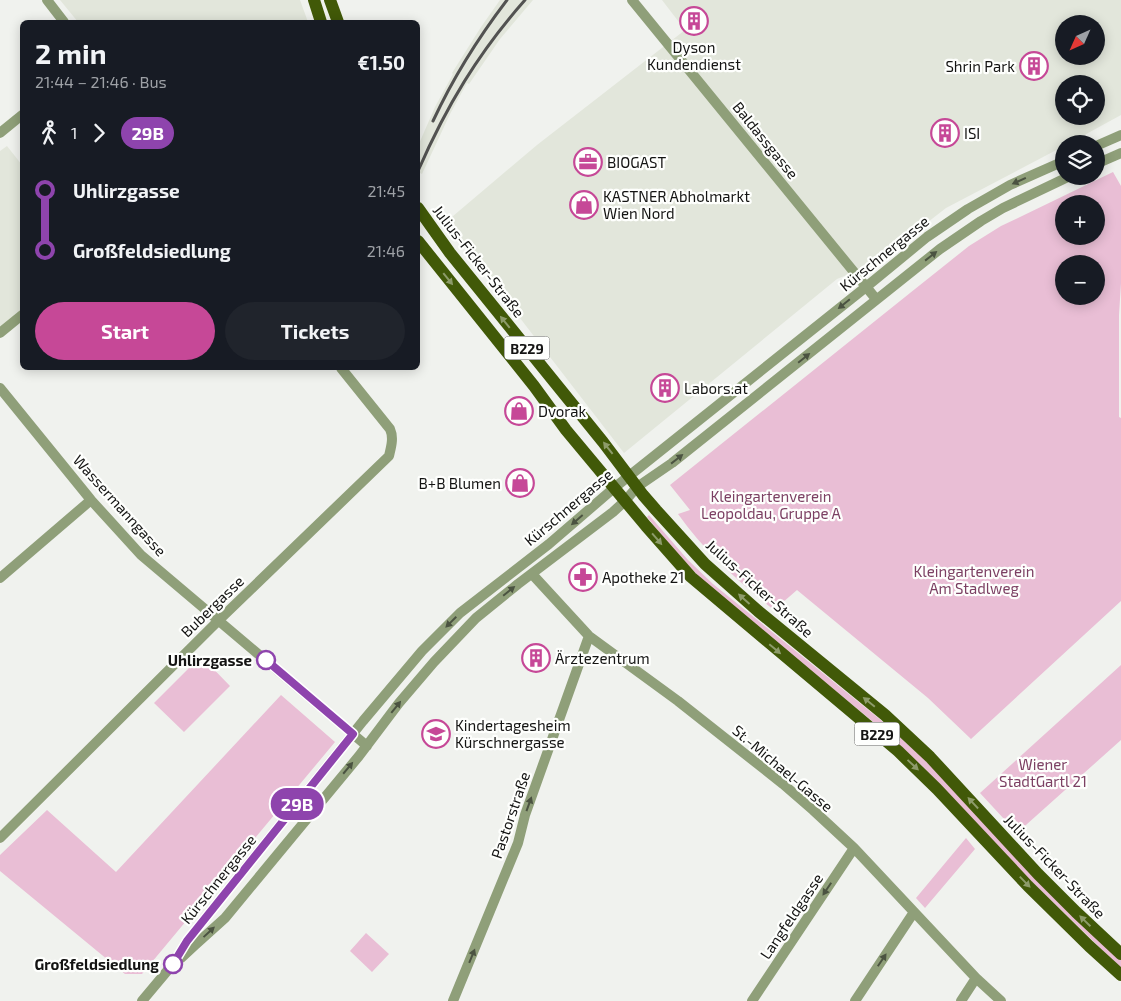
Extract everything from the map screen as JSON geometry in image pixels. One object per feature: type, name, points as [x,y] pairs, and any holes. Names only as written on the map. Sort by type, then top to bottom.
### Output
[{"type":"main road","points":[[314,0],[320,20]]},
{"type":"main road","points":[[330,0],[337,20]]},
{"type":"main road","name":"Julius-Ficker-Straße","points":[[420,211],[450,253],[637,487],[705,564],[758,611],[885,715],[930,758],[1038,874],[1121,954]]},
{"type":"main road","name":"Julius-Ficker-Straße","points":[[420,244],[534,386],[566,430],[690,577],[905,757],[938,789],[1028,886],[1121,975]]},
{"type":"street","points":[[47,0],[62,20]]},
{"type":"street","name":"Baldassgasse","points":[[632,0],[876,299]]},
{"type":"street","points":[[0,133],[20,117]]},
{"type":"street","points":[[1105,142],[1121,135]]},
{"type":"street","points":[[1105,160],[1121,153]]},
{"type":"street","name":"Kürschnergasse","points":[[142,1001],[172,964],[187,941],[353,734],[422,651],[460,613],[549,544],[614,488],[927,237],[968,209],[1010,185],[1055,165]]},
{"type":"street","name":"Kürschnergasse","points":[[172,964],[196,946],[225,918],[367,746],[382,723],[434,662],[476,618],[625,501],[637,487],[672,463],[940,249],[981,221],[1055,183]]},
{"type":"street","points":[[0,333],[20,317]]},
{"type":"street","name":"Bubergasse","points":[[0,838],[218,621],[389,456],[392,434],[390,429],[343,370]]},
{"type":"street","name":"Wassermanngasse","points":[[0,388],[91,500],[141,555],[367,746]]},
{"type":"street","points":[[0,578],[91,500]]},
{"type":"street","name":"St.-Michael-Gasse","points":[[532,574],[589,636],[678,701],[783,784],[854,848],[976,978],[1001,1001]]},
{"type":"street","name":"Pastorstraße","points":[[453,1001],[518,843],[526,815],[589,636]]},
{"type":"street","name":"Langfeldgasse","points":[[752,1001],[854,848]]},
{"type":"street","points":[[855,1001],[914,912]]},
{"type":"street","points":[[961,1001],[976,978]]},
{"type":"shaded area","points":[[60,0],[300,0],[307,20],[76,20]]},
{"type":"shaded area","points":[[500,0],[533,0],[500,39],[469,84],[467,83],[422,174],[420,173],[420,141],[452,73]]},
{"type":"shaded area","points":[[662,0],[1121,0],[1121,115],[1105,124],[1105,75],[1055,75],[1055,125],[1103,125],[1084,135],[1055,135],[1055,151],[946,208],[874,264],[837,279],[624,453],[446,222],[537,145],[685,30]]},
{"type":"shaded area","points":[[7,146],[20,162],[20,312],[0,328],[0,151]]},
{"type":"green space","points":[[1113,172],[1121,186],[1119,417],[1121,418],[1121,601],[971,739],[928,698],[797,590],[774,610],[723,565],[688,528],[678,514],[690,510],[670,485],[969,246],[1001,226],[1055,200],[1055,245],[1105,245],[1105,195],[1065,195],[1086,185],[1105,185],[1105,176]]},
{"type":"green space","points":[[649,515],[688,560],[713,584],[882,721],[927,762],[1121,960],[1121,968],[1027,877],[922,766],[877,725],[710,588],[674,550],[647,517]]},
{"type":"green space","points":[[201,656],[230,686],[184,732],[154,703]]},
{"type":"green space","name":"Wiener StadtGartl 21","points":[[1121,665],[1121,740],[1017,833],[980,793]]},
{"type":"green space","points":[[281,695],[335,742],[142,974],[125,974],[0,871],[0,855],[47,810],[116,872]]},
{"type":"green space","points":[[966,838],[975,849],[925,908],[916,898]]},
{"type":"green space","points":[[366,933],[389,954],[372,972],[350,951]]},
{"type":"railway","points":[[433,121],[467,59],[507,0]]},
{"type":"railway","points":[[420,167],[464,81],[492,40],[525,0]]},
{"type":"bus line","name":"29B","points":[[173,964],[187,941],[353,734],[266,660]]},
{"type":"place","name":"Dyson Kundendienst","points":[[694,21]]},
{"type":"place","name":"Shrin Park","points":[[1034,66]]},
{"type":"place","name":"ISI","points":[[945,133]]},
{"type":"place","name":"BIOGAST","points":[[588,162]]},
{"type":"place","name":"KASTNER Abholmarkt Wien Nord","points":[[584,205]]},
{"type":"place","name":"Labors.at","points":[[665,388]]},
{"type":"place","name":"Dvorak","points":[[519,411]]},
{"type":"place","name":"B+B Blumen","points":[[520,483]]},
{"type":"place","name":"Apotheke 21","points":[[583,577]]},
{"type":"place","name":"Ärztezentrum","points":[[536,658]]},
{"type":"place","name":"Uhlirzgasse","points":[[266,660]]},
{"type":"place","name":"Kindertagesheim Kürschnergasse","points":[[436,734]]},
{"type":"place","name":"Großfeldsiedlung","points":[[173,964]]},
{"type":"park label","name":"Kleingartenverein Leopoldau, Gruppe A","points":[[771,504]]},
{"type":"park label","name":"Kleingartenverein Am Stadlweg","points":[[974,580]]}]
